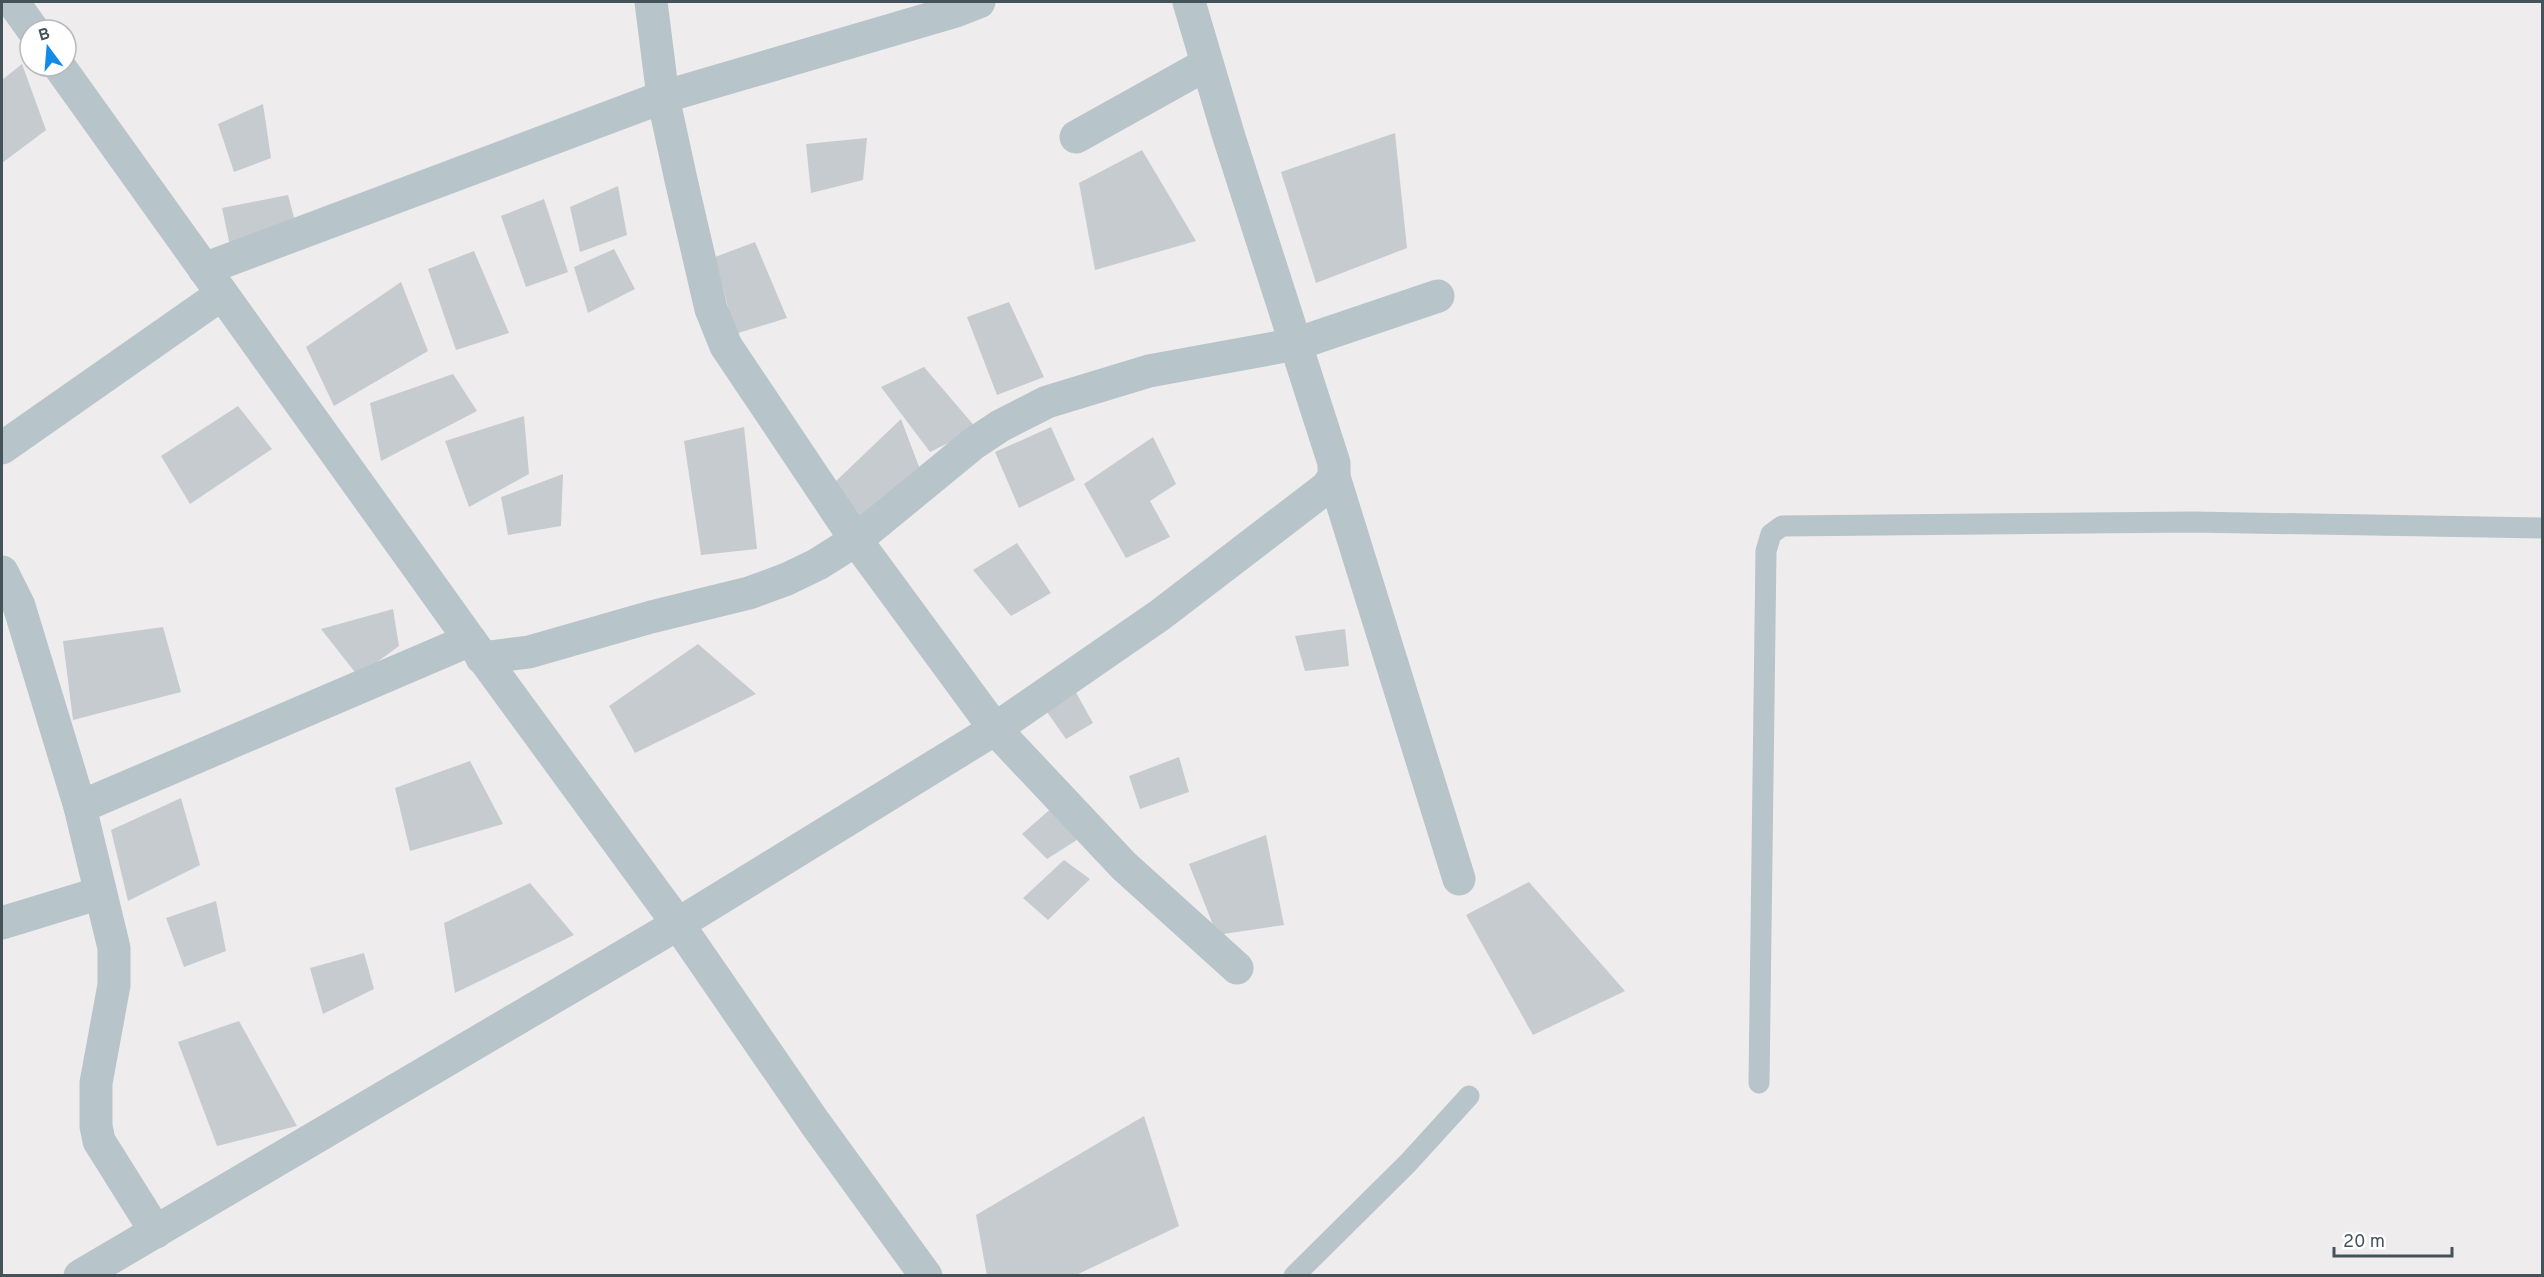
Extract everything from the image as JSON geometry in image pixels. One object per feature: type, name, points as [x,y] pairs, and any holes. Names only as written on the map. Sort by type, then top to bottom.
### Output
[{"type":"street","points":[[13,2],[24,18]]},
{"type":"street","points":[[651,2],[663,97],[711,309],[726,346],[856,540],[995,729],[1125,866],[1237,968]]},
{"type":"street","points":[[2,448],[213,281],[663,97],[979,2]]},
{"type":"street","points":[[1189,2],[1334,463],[1334,477],[1460,879]]},
{"type":"street","points":[[1076,137],[1207,64]]},
{"type":"street","points":[[68,78],[476,649],[678,924],[815,1123],[926,1275]]},
{"type":"street","points":[[80,807],[476,649],[529,652],[651,617],[749,593],[818,564],[856,540],[973,444],[1000,426],[1047,402],[1149,371],[1296,344],[1438,296]]},
{"type":"street","points":[[80,1275],[678,924],[995,729],[1160,615],[1328,487],[1334,477]]},
{"type":"street","points":[[2,572],[20,606],[80,807],[114,948],[114,985],[108,1021],[100,1049],[96,1083],[96,1126],[99,1141],[156,1232]]},
{"type":"street","points":[[2,923],[100,893]]},
{"type":"lane","points":[[1760,1083],[1766,551],[1771,534],[1782,526],[2193,522],[2542,528]]},
{"type":"lane","points":[[1294,1275],[1408,1163],[1469,1096]]},
{"type":"building","points":[[18,67],[18,78],[27,78],[46,130],[2,163],[2,80]]},
{"type":"building","points":[[263,104],[271,158],[234,172],[218,124]]},
{"type":"building","points":[[1395,133],[1407,248],[1316,283],[1281,172]]},
{"type":"building","points":[[867,138],[863,180],[811,193],[806,144]]},
{"type":"building","points":[[1142,150],[1196,241],[1095,270],[1079,183]]},
{"type":"building","points":[[618,186],[627,235],[580,252],[570,207]]},
{"type":"building","points":[[288,195],[296,225],[230,246],[222,208]]},
{"type":"building","points":[[544,199],[568,272],[526,287],[501,216]]},
{"type":"building","points":[[755,242],[787,318],[735,334],[715,257]]},
{"type":"building","points":[[614,249],[635,289],[588,313],[574,267]]},
{"type":"building","points":[[474,251],[509,333],[456,350],[428,269]]},
{"type":"building","points":[[401,282],[428,351],[334,406],[306,347]]},
{"type":"building","points":[[1009,302],[1044,377],[997,395],[967,317]]},
{"type":"building","points":[[924,367],[977,429],[930,452],[881,387]]},
{"type":"building","points":[[453,374],[477,411],[381,461],[370,403]]},
{"type":"building","points":[[238,406],[272,449],[190,504],[161,456]]},
{"type":"building","points":[[524,416],[529,474],[469,507],[445,441]]},
{"type":"building","points":[[901,419],[921,472],[863,523],[834,483]]},
{"type":"building","points":[[744,427],[757,549],[701,555],[684,441]]},
{"type":"building","points":[[1051,427],[1075,480],[1019,508],[995,452]]},
{"type":"building","points":[[1153,437],[1176,484],[1150,501],[1170,537],[1126,558],[1084,484]]},
{"type":"building","points":[[563,474],[561,526],[508,535],[501,497]]},
{"type":"building","points":[[1017,543],[1051,593],[1011,616],[973,570]]},
{"type":"building","points":[[393,609],[399,646],[358,676],[321,629]]},
{"type":"building","points":[[163,627],[181,692],[73,720],[63,641]]},
{"type":"building","points":[[1345,629],[1349,666],[1305,671],[1295,636]]},
{"type":"building","points":[[698,644],[756,694],[635,753],[609,706]]},
{"type":"building","points":[[1074,689],[1093,723],[1066,739],[1045,709]]},
{"type":"building","points":[[1179,757],[1189,792],[1140,809],[1129,776]]},
{"type":"building","points":[[470,761],[503,824],[410,851],[395,788]]},
{"type":"building","points":[[181,798],[200,865],[128,901],[111,830]]},
{"type":"building","points":[[1054,806],[1083,836],[1047,859],[1022,834]]},
{"type":"building","points":[[1266,835],[1284,925],[1217,935],[1189,864]]},
{"type":"building","points":[[1064,860],[1090,879],[1048,920],[1023,898]]},
{"type":"building","points":[[1529,882],[1625,991],[1533,1035],[1466,915]]},
{"type":"building","points":[[530,883],[574,935],[455,993],[444,923]]},
{"type":"building","points":[[216,901],[226,951],[184,967],[166,918]]},
{"type":"building","points":[[364,953],[374,989],[323,1014],[310,968]]},
{"type":"building","points":[[239,1021],[297,1126],[217,1146],[178,1042]]},
{"type":"building","points":[[1144,1116],[1179,1226],[1074,1276],[987,1276],[976,1215]]}]
